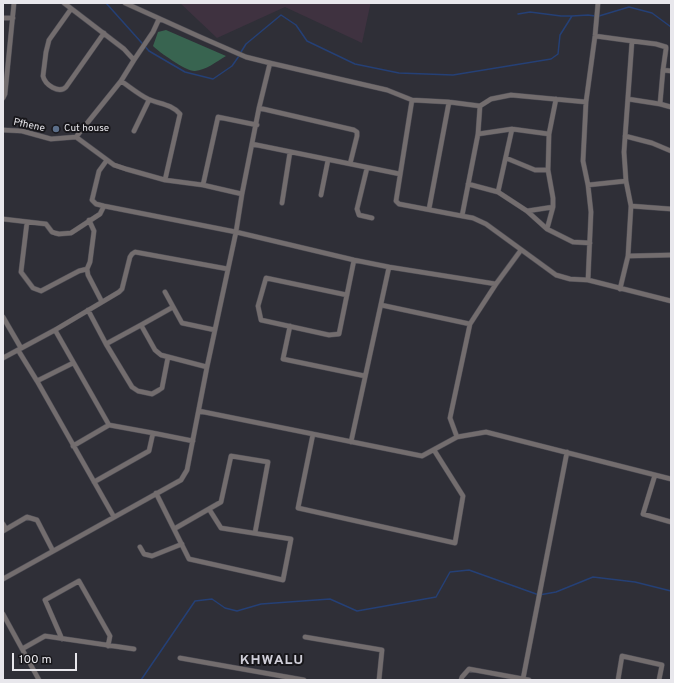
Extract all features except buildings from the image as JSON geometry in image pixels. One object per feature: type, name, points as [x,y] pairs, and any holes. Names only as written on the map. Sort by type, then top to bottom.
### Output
[{"type":"street","points":[[3,98],[14,3]]},
{"type":"street","points":[[64,3],[124,49],[134,60]]},
{"type":"street","points":[[125,3],[246,57],[387,90],[412,100],[449,102],[480,106],[491,99],[511,95],[586,102]]},
{"type":"street","points":[[588,280],[591,212],[588,185],[583,161],[586,102],[598,3]]},
{"type":"street","points":[[71,9],[49,40],[46,52],[43,76],[44,80],[56,90],[61,90],[66,87],[104,33]]},
{"type":"street","points":[[3,18],[13,18]]},
{"type":"street","points":[[159,19],[153,32],[121,81],[76,137],[114,165],[165,180],[203,185],[242,194]]},
{"type":"street","points":[[595,36],[656,44],[666,47],[660,104]]},
{"type":"street","points":[[620,289],[628,256],[631,206],[626,181],[624,152],[632,41]]},
{"type":"street","points":[[3,579],[181,480],[187,470],[236,232],[259,108],[270,63]]},
{"type":"street","points":[[663,70],[671,71]]},
{"type":"street","points":[[121,81],[149,100],[164,104],[176,110],[180,114],[165,180]]},
{"type":"street","points":[[547,229],[553,207],[553,198],[548,170],[549,134],[556,99]]},
{"type":"street","points":[[628,99],[671,107]]},
{"type":"street","points":[[134,131],[149,100]]},
{"type":"street","points":[[412,100],[396,201],[397,203],[473,218],[486,224],[556,275],[570,279],[588,280],[671,301]]},
{"type":"street","points":[[429,209],[449,102]]},
{"type":"street","points":[[462,216],[478,134],[480,106]]},
{"type":"street","points":[[259,108],[354,130],[357,132],[357,136],[350,164]]},
{"type":"street","points":[[203,185],[218,117],[256,125]]},
{"type":"street","points":[[478,134],[512,129],[549,134]]},
{"type":"street","points":[[498,192],[512,129]]},
{"type":"street","name":"Pfhene","points":[[3,130],[22,131],[51,139],[76,137]]},
{"type":"street","points":[[625,136],[652,143],[671,151]]},
{"type":"street","points":[[252,144],[400,174]]},
{"type":"street","points":[[282,203],[290,152]]},
{"type":"street","points":[[506,158],[535,170],[548,170]]},
{"type":"street","points":[[107,160],[99,171],[92,200],[96,204],[236,232],[354,260],[496,284]]},
{"type":"street","points":[[321,195],[328,160]]},
{"type":"street","points":[[366,168],[357,209],[359,216],[372,218]]},
{"type":"street","points":[[588,185],[626,181]]},
{"type":"street","points":[[468,184],[498,192],[527,211],[547,229],[573,242],[590,242]]},
{"type":"street","points":[[3,219],[46,224],[52,232],[60,234],[71,232],[100,214],[104,206]]},
{"type":"street","points":[[631,206],[671,209]]},
{"type":"street","points":[[527,211],[553,207]]},
{"type":"street","points":[[89,220],[94,230],[90,262],[87,269],[88,275],[102,302]]},
{"type":"street","points":[[27,222],[21,272],[33,288],[41,290],[79,271],[87,269]]},
{"type":"street","points":[[458,437],[450,418],[470,324],[496,284],[521,250]]},
{"type":"street","points":[[3,358],[55,330],[119,292],[122,289],[130,257],[135,252],[228,269]]},
{"type":"street","points":[[628,256],[671,255]]},
{"type":"street","points":[[347,295],[266,278],[258,306],[261,320],[329,335],[339,334],[347,295],[354,260]]},
{"type":"street","points":[[351,442],[389,267]]},
{"type":"street","points":[[165,292],[182,323],[215,330]]},
{"type":"street","points":[[381,305],[470,324]]},
{"type":"street","points":[[106,344],[173,307]]},
{"type":"street","points":[[88,310],[106,344],[132,387],[138,391],[152,394],[156,393],[162,388],[168,357]]},
{"type":"street","points":[[3,317],[19,349],[114,517]]},
{"type":"street","points":[[141,326],[155,350],[161,355],[207,367]]},
{"type":"street","points":[[290,326],[283,359],[365,376]]},
{"type":"street","points":[[55,330],[109,425]]},
{"type":"street","points":[[37,381],[73,363]]},
{"type":"street","points":[[199,411],[422,456],[458,437],[486,432],[671,479]]},
{"type":"street","points":[[73,446],[109,425],[193,441]]},
{"type":"street","points":[[94,482],[149,451],[153,433]]},
{"type":"street","points":[[312,434],[298,508],[455,543],[463,496],[434,450]]},
{"type":"street","points":[[523,679],[567,452]]},
{"type":"street","points":[[174,529],[221,502],[231,456],[268,462],[255,533]]},
{"type":"street","points":[[655,475],[643,514],[671,522]]},
{"type":"street","points":[[156,493],[189,559],[284,580],[291,539],[221,528],[209,509]]},
{"type":"street","points":[[3,524],[5,530],[27,517],[37,520],[53,551]]},
{"type":"street","points":[[140,547],[144,554],[152,556],[182,544]]},
{"type":"street","points":[[62,639],[45,600],[79,582],[110,636],[108,646]]},
{"type":"street","points":[[3,614],[39,680]]},
{"type":"street","points":[[22,649],[46,636],[134,649]]},
{"type":"street","points":[[305,638],[382,650],[379,680]]},
{"type":"street","points":[[618,680],[622,656],[662,665],[659,680]]},
{"type":"street","points":[[180,658],[304,680]]},
{"type":"street","points":[[461,680],[469,669],[529,680]]},
{"type":"shaded area","points":[[180,3],[370,3],[370,6],[362,43],[285,7],[217,38]]},
{"type":"green space","points":[[166,30],[226,56],[203,69],[195,71],[186,68],[167,57],[153,46],[158,32]]},
{"type":"waterway","points":[[106,3],[149,51],[185,72],[213,79],[232,66],[239,56]]},
{"type":"waterway","points":[[599,16],[629,7],[652,13],[671,27]]},
{"type":"waterway","points":[[518,14],[530,12],[572,16]]},
{"type":"waterway","points":[[241,52],[246,44],[281,15],[296,25],[307,41],[355,64],[399,73],[453,75],[551,59],[558,54],[560,35],[572,16],[595,16]]},
{"type":"waterway","points":[[141,680],[195,601],[212,599],[225,608],[237,611],[261,604],[330,599],[357,611],[436,597],[450,572],[469,570],[539,595],[556,592],[593,577],[635,582],[671,591]]},
{"type":"place","name":"Cut house","points":[[56,129]]},
{"type":"district","name":"KHWALU","points":[[272,661]]}]
